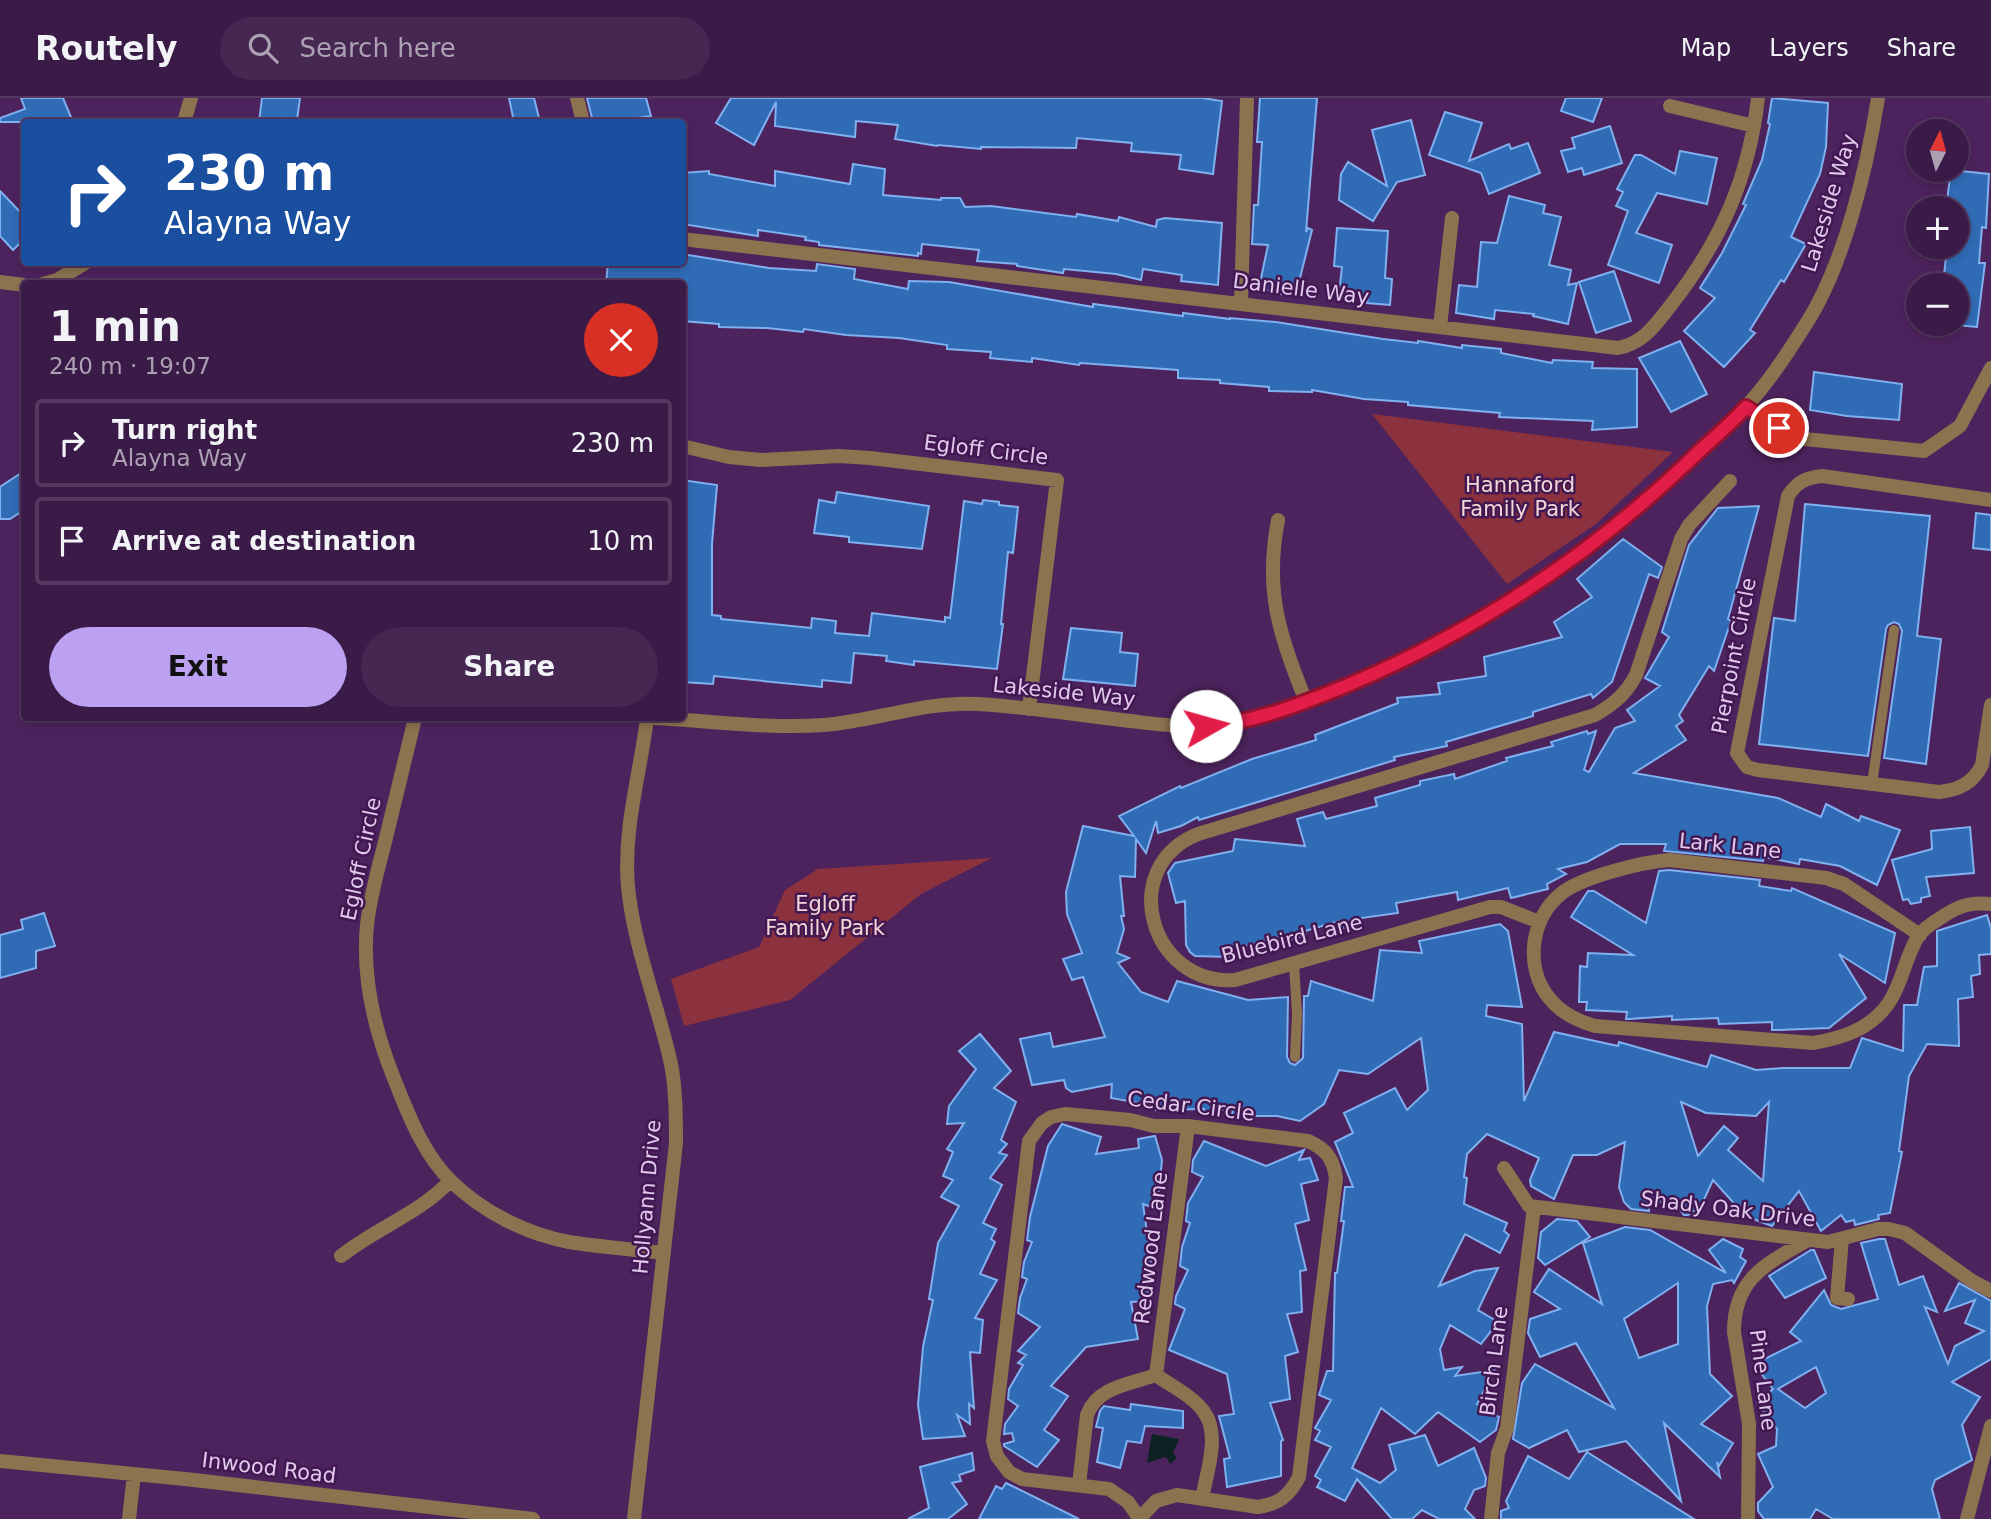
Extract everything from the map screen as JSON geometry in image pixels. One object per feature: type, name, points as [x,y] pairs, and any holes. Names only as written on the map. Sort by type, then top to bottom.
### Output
[{"type":"street","points":[[185,119],[191,98]]},
{"type":"street","points":[[577,98],[582,119]]},
{"type":"street","points":[[1241,303],[1247,98]]},
{"type":"street","name":"Danielle Way","points":[[686,239],[1607,347],[1630,345],[1649,332],[1688,284],[1717,238],[1744,173],[1758,98]]},
{"type":"street","name":"Lakeside Way","points":[[686,720],[790,726],[850,722],[912,708],[974,703],[1178,726],[1232,724],[1272,715],[1306,702],[1441,642],[1549,576],[1590,547],[1646,502],[1746,407],[1767,383],[1808,322],[1842,247],[1871,146],[1878,98]]},
{"type":"street","points":[[1670,106],[1754,126]]},
{"type":"street","points":[[1440,327],[1452,218]]},
{"type":"street","points":[[57,280],[80,266]]},
{"type":"street","points":[[0,282],[21,285]]},
{"type":"street","points":[[1746,407],[1796,438],[1924,451],[1959,426],[1991,368]]},
{"type":"street","name":"Egloff Circle","points":[[686,447],[729,457],[761,460],[839,456],[870,458],[1056,480],[1030,709]]},
{"type":"street","name":"Pierpoint Circle","points":[[1991,500],[1822,476],[1808,477],[1796,485],[1788,496],[1737,742],[1737,753],[1747,767],[1758,770],[1939,792],[1954,791],[1968,784],[1983,765],[1991,705]]},
{"type":"street","name":"Bluebird Lane","points":[[1539,922],[1501,907],[1490,907],[1236,980],[1223,981],[1207,979],[1189,971],[1176,961],[1163,944],[1151,904],[1152,883],[1165,856],[1186,839],[1198,834],[1595,715],[1614,704],[1629,688],[1636,675],[1681,539],[1689,525],[1730,481]]},
{"type":"street","points":[[1278,520],[1272,568],[1273,598],[1283,642],[1306,702]]},
{"type":"street","name":"Egloff Circle","points":[[414,721],[372,895],[366,958],[371,1005],[383,1051],[409,1117],[423,1143],[450,1181],[498,1216],[539,1234],[568,1241],[664,1252]]},
{"type":"street","name":"Hollyann Drive","points":[[634,1519],[676,1143],[671,1065],[633,920],[626,858],[628,826],[646,721]]},
{"type":"street","name":"Lark Lane","points":[[1539,922],[1549,905],[1562,892],[1578,883],[1651,862],[1669,860],[1826,878],[1844,884],[1920,934]]},
{"type":"street","points":[[1539,922],[1533,952],[1535,970],[1541,986],[1560,1010],[1578,1021],[1595,1026],[1813,1043],[1854,1032],[1871,1022],[1887,1006],[1920,934],[1928,926],[1953,909],[1966,904],[1991,904]]},
{"type":"street","name":"Cedar Circle","points":[[1065,1114],[1308,1141],[1319,1146],[1328,1154],[1334,1165],[1336,1178],[1299,1477],[1291,1492],[1271,1505],[1258,1507],[1177,1495],[1167,1496],[1156,1501],[1139,1519],[1119,1494],[1109,1489],[1079,1485],[1022,1479],[1001,1464],[993,1441],[1029,1142],[1042,1123],[1051,1117],[1065,1114]]},
{"type":"street","name":"Redwood Lane","points":[[1156,1375],[1188,1126]]},
{"type":"street","points":[[1504,1168],[1529,1206],[1534,1207]]},
{"type":"street","points":[[341,1256],[427,1202],[450,1181]]},
{"type":"street","name":"Shady Oak Drive","points":[[1534,1207],[1828,1242],[1878,1229],[1889,1229],[1905,1233],[1972,1281],[1991,1291]]},
{"type":"street","name":"Birch Lane","points":[[1491,1519],[1498,1453],[1507,1428],[1534,1207]]},
{"type":"street","points":[[1842,1239],[1838,1298],[1848,1299]]},
{"type":"street","name":"Pine Lane","points":[[1748,1519],[1749,1424],[1734,1317],[1739,1298],[1756,1273],[1808,1240]]},
{"type":"street","points":[[1079,1485],[1087,1415],[1091,1404],[1105,1392],[1156,1375],[1193,1401],[1210,1423],[1212,1438],[1202,1499]]},
{"type":"street","points":[[1966,1519],[1991,1426]]},
{"type":"street","name":"Inwood Road","points":[[0,1461],[533,1519]]},
{"type":"street","points":[[129,1519],[134,1474]]},
{"type":"lane","points":[[1872,783],[1894,630]]},
{"type":"lane","points":[[1294,963],[1297,1014],[1295,1056]]},
{"type":"green space","name":"Hannaford Family Park","points":[[1372,414],[1673,452],[1596,524],[1507,584]]},
{"type":"green space","name":"Egloff Family Park","points":[[992,858],[921,894],[790,1000],[684,1026],[671,979],[759,947],[785,890],[818,869]]},
{"type":"shaded area","points":[[1152,1434],[1179,1439],[1173,1453],[1177,1458],[1170,1464],[1166,1457],[1147,1463]]},
{"type":"building","points":[[21,98],[63,98],[72,119],[21,119],[21,122],[0,122],[0,118],[25,109]]},
{"type":"building","points":[[262,98],[300,98],[297,119],[259,119]]},
{"type":"building","points":[[509,98],[534,98],[539,119],[513,119]]},
{"type":"building","points":[[587,98],[646,98],[651,116],[632,119],[592,119]]},
{"type":"building","points":[[731,98],[1202,98],[1222,101],[1213,174],[1179,169],[1181,155],[1131,151],[1132,143],[1077,138],[1076,148],[981,149],[937,146],[895,139],[898,125],[856,121],[855,137],[775,126],[776,102],[754,145],[716,123]]},
{"type":"building","points":[[1260,98],[1317,98],[1306,232],[1308,228],[1312,230],[1298,286],[1291,285],[1289,296],[1259,288],[1268,245],[1252,244],[1254,205],[1258,205],[1262,142],[1257,142]]},
{"type":"building","points":[[1566,98],[1602,98],[1593,122],[1561,111]]},
{"type":"building","points":[[1772,98],[1828,103],[1826,147],[1820,174],[1791,237],[1806,244],[1784,282],[1781,280],[1750,330],[1755,333],[1724,367],[1684,331],[1715,298],[1700,288],[1722,253],[1746,205],[1743,204],[1762,160],[1770,124]]},
{"type":"building","points":[[1445,112],[1482,123],[1469,161],[1509,144],[1511,149],[1528,143],[1540,173],[1489,194],[1481,173],[1429,155]]},
{"type":"building","points":[[1411,120],[1425,175],[1397,182],[1373,221],[1339,200],[1341,174],[1348,162],[1387,186],[1372,130]]},
{"type":"building","points":[[1610,126],[1622,163],[1584,175],[1582,168],[1568,172],[1561,151],[1575,148],[1572,138]]},
{"type":"building","points":[[1680,151],[1717,158],[1707,204],[1657,193],[1636,233],[1672,245],[1659,283],[1608,265],[1628,211],[1616,206],[1623,192],[1617,189],[1635,155],[1641,155],[1675,174]]},
{"type":"building","points":[[853,164],[885,169],[883,195],[941,200],[960,198],[965,207],[991,206],[1076,217],[1077,214],[1118,221],[1119,217],[1156,227],[1157,220],[1165,218],[1222,223],[1218,285],[1181,281],[1182,275],[1143,269],[1141,280],[1116,274],[1064,269],[1063,273],[1017,264],[977,261],[979,250],[922,244],[921,254],[918,253],[918,256],[819,245],[819,242],[805,240],[806,237],[758,230],[758,236],[686,225],[686,173],[709,171],[709,174],[775,186],[775,171],[850,184]]},
{"type":"building","points":[[1969,172],[1989,174],[1986,228],[1982,227],[1979,263],[1985,263],[1977,327],[1969,326],[1969,273],[1944,273],[1946,259],[1969,259],[1969,196],[1948,196],[1949,182],[1969,182]]},
{"type":"building","points":[[0,191],[21,213],[21,242],[13,250],[0,236]]},
{"type":"building","points":[[1509,196],[1545,205],[1543,213],[1561,217],[1549,265],[1571,270],[1568,285],[1577,283],[1568,324],[1533,316],[1534,314],[1495,310],[1494,319],[1456,313],[1459,285],[1477,287],[1481,242],[1497,243]]},
{"type":"building","points":[[1337,228],[1388,231],[1385,278],[1392,279],[1390,305],[1367,303],[1368,296],[1339,293],[1342,267],[1334,266]]},
{"type":"building","points":[[686,255],[769,268],[816,271],[817,264],[855,269],[854,279],[908,289],[909,281],[949,282],[1093,307],[1093,304],[1183,316],[1183,313],[1276,322],[1383,339],[1462,348],[1462,345],[1501,349],[1501,353],[1552,363],[1553,360],[1593,362],[1592,368],[1637,369],[1637,427],[1592,430],[1593,421],[1499,417],[1500,413],[1408,405],[1408,402],[1364,399],[1312,390],[1269,391],[1269,387],[1220,383],[1220,380],[1178,378],[1178,370],[1079,365],[1032,358],[1032,362],[990,358],[991,352],[947,349],[947,345],[899,338],[804,329],[803,332],[719,327],[719,324],[686,321],[686,280],[606,280],[608,266],[686,266]]},
{"type":"building","points":[[1614,271],[1631,321],[1596,333],[1579,282]]},
{"type":"building","points":[[1680,341],[1707,394],[1671,412],[1639,358]]},
{"type":"building","points":[[1814,372],[1902,384],[1899,420],[1810,410]]},
{"type":"building","points":[[21,473],[21,512],[10,519],[0,519],[0,487]]},
{"type":"building","points":[[686,481],[717,485],[712,544],[712,615],[721,616],[721,619],[811,628],[812,618],[836,621],[835,633],[869,636],[872,613],[945,622],[945,617],[950,618],[964,501],[982,504],[983,500],[1018,507],[1013,553],[1008,552],[997,669],[914,661],[914,665],[886,661],[887,656],[854,653],[851,683],[822,680],[822,687],[714,676],[713,684],[686,682]]},
{"type":"building","points":[[837,492],[929,506],[922,549],[849,542],[849,537],[814,533],[819,500],[835,503]]},
{"type":"building","points":[[1805,504],[1930,516],[1917,636],[1941,639],[1926,764],[1884,758],[1902,631],[1899,624],[1894,622],[1886,629],[1868,756],[1759,744],[1774,618],[1795,621]]},
{"type":"building","points":[[1759,506],[1728,619],[1731,621],[1714,671],[1709,666],[1679,715],[1683,721],[1676,726],[1686,740],[1634,773],[1778,798],[1821,817],[1826,804],[1859,821],[1861,816],[1900,830],[1877,885],[1840,866],[1800,859],[1799,864],[1764,857],[1763,861],[1664,851],[1666,844],[1620,844],[1587,862],[1558,869],[1566,874],[1547,884],[1548,889],[1511,898],[1508,888],[1458,900],[1457,892],[1396,903],[1398,913],[1361,918],[1362,923],[1341,929],[1339,921],[1305,931],[1306,935],[1290,940],[1288,935],[1229,950],[1229,957],[1195,956],[1190,952],[1186,945],[1185,901],[1176,903],[1168,873],[1175,863],[1233,851],[1235,839],[1305,846],[1297,819],[1323,812],[1326,819],[1377,806],[1375,798],[1420,785],[1420,781],[1454,774],[1455,779],[1507,761],[1506,758],[1553,746],[1551,742],[1587,731],[1588,734],[1596,731],[1584,770],[1589,772],[1615,728],[1635,721],[1627,710],[1660,686],[1645,678],[1669,637],[1662,632],[1689,545],[1718,508]]},
{"type":"building","points":[[1976,513],[1991,515],[1991,550],[1973,548]]},
{"type":"building","points":[[1623,539],[1662,567],[1658,578],[1649,574],[1612,682],[1593,698],[1591,694],[1533,712],[1533,716],[1446,742],[1447,746],[1394,757],[1395,760],[1199,820],[1198,817],[1158,833],[1156,821],[1146,853],[1136,839],[1135,877],[1120,876],[1124,929],[1117,953],[1129,958],[1118,963],[1141,992],[1168,1002],[1177,981],[1248,1000],[1288,997],[1287,1057],[1290,1063],[1295,1065],[1303,1058],[1304,996],[1308,996],[1311,981],[1373,1001],[1380,950],[1422,953],[1419,941],[1500,924],[1508,931],[1522,1007],[1487,1005],[1486,1016],[1522,1024],[1524,1101],[1554,1032],[1618,1046],[1619,1042],[1707,1067],[1711,1055],[1756,1070],[1850,1068],[1862,1038],[1903,1051],[1904,1005],[1917,1005],[1924,967],[1937,966],[1937,931],[1987,915],[1991,928],[1991,954],[1979,955],[1980,974],[1971,976],[1973,997],[1958,999],[1959,1046],[1927,1044],[1909,1076],[1899,1151],[1902,1152],[1890,1213],[1878,1215],[1879,1219],[1855,1225],[1854,1220],[1846,1222],[1841,1215],[1821,1231],[1799,1191],[1772,1226],[1740,1210],[1713,1180],[1701,1206],[1688,1215],[1684,1215],[1675,1203],[1648,1201],[1649,1211],[1631,1209],[1624,1202],[1619,1187],[1625,1142],[1597,1155],[1573,1155],[1554,1199],[1531,1186],[1530,1180],[1539,1158],[1487,1134],[1467,1154],[1464,1204],[1507,1223],[1504,1231],[1509,1235],[1500,1253],[1465,1234],[1439,1286],[1475,1271],[1498,1268],[1478,1310],[1498,1322],[1481,1344],[1450,1325],[1440,1349],[1444,1370],[1462,1367],[1455,1376],[1495,1370],[1477,1404],[1499,1417],[1496,1430],[1480,1442],[1438,1412],[1415,1434],[1381,1408],[1352,1468],[1380,1483],[1396,1470],[1389,1445],[1425,1435],[1438,1466],[1474,1448],[1486,1478],[1485,1486],[1474,1490],[1465,1509],[1475,1519],[1439,1519],[1422,1510],[1412,1519],[1392,1519],[1357,1479],[1345,1501],[1317,1487],[1321,1480],[1315,1476],[1331,1447],[1315,1440],[1320,1431],[1315,1428],[1331,1400],[1319,1395],[1327,1371],[1333,1371],[1335,1273],[1344,1221],[1341,1221],[1345,1187],[1353,1187],[1335,1142],[1353,1133],[1344,1113],[1395,1088],[1407,1110],[1428,1090],[1421,1038],[1368,1074],[1339,1070],[1324,1104],[1300,1121],[1277,1116],[1232,1116],[1233,1108],[1204,1113],[1204,1109],[1156,1110],[1156,1106],[1111,1098],[1112,1084],[1072,1092],[1066,1088],[1064,1080],[1032,1085],[1020,1039],[1050,1033],[1053,1047],[1105,1037],[1083,977],[1072,980],[1063,959],[1082,953],[1067,914],[1066,892],[1083,826],[1134,836],[1119,816],[1180,786],[1181,788],[1252,759],[1316,740],[1315,735],[1398,703],[1397,698],[1440,694],[1438,683],[1486,676],[1484,657],[1562,637],[1554,622],[1592,597],[1577,579]],"holes":[[[1681,1102],[1706,1113],[1756,1116],[1769,1102],[1763,1181],[1728,1150],[1738,1138],[1724,1126],[1698,1156]]]},
{"type":"building","points":[[1071,628],[1122,633],[1120,652],[1138,654],[1135,686],[1063,679]]},
{"type":"building","points":[[1970,827],[1974,873],[1926,877],[1930,896],[1911,904],[1908,899],[1903,900],[1892,860],[1932,849],[1931,831]]},
{"type":"building","points":[[1659,871],[1760,880],[1759,886],[1791,891],[1792,888],[1895,933],[1885,983],[1839,954],[1866,998],[1829,1028],[1772,1030],[1772,1022],[1719,1024],[1718,1018],[1672,1020],[1672,1016],[1626,1019],[1627,1012],[1586,1010],[1587,1002],[1579,1002],[1580,966],[1587,967],[1588,953],[1633,955],[1571,917],[1588,891],[1594,891],[1646,923]]},
{"type":"building","points":[[44,913],[55,946],[36,951],[36,968],[0,978],[0,935],[23,929],[21,920]]},
{"type":"building","points":[[980,1034],[1011,1071],[994,1088],[1016,1102],[1001,1140],[1007,1144],[999,1153],[1007,1155],[990,1178],[1002,1185],[983,1223],[996,1229],[991,1239],[995,1242],[980,1274],[997,1280],[975,1318],[983,1320],[980,1353],[970,1352],[974,1408],[969,1404],[970,1424],[957,1415],[965,1436],[923,1439],[918,1405],[923,1347],[933,1300],[929,1299],[938,1243],[959,1206],[941,1197],[953,1180],[943,1176],[953,1152],[947,1149],[964,1123],[947,1124],[949,1106],[976,1069],[959,1051]]},
{"type":"building","points":[[1062,1124],[1101,1137],[1096,1154],[1139,1148],[1138,1139],[1155,1136],[1162,1160],[1157,1209],[1143,1204],[1151,1261],[1147,1301],[1131,1302],[1138,1339],[1086,1347],[1051,1386],[1068,1396],[1044,1430],[1059,1440],[1037,1467],[1004,1446],[1014,1441],[1012,1433],[1004,1434],[1005,1424],[1018,1406],[1008,1399],[1009,1389],[1023,1365],[1018,1363],[1026,1355],[1018,1351],[1040,1327],[1018,1313],[1027,1279],[1022,1277],[1024,1262],[1032,1242],[1027,1240],[1030,1217],[1048,1146]]},
{"type":"building","points":[[1204,1141],[1266,1166],[1304,1150],[1299,1160],[1310,1158],[1318,1180],[1301,1184],[1309,1220],[1295,1224],[1306,1270],[1300,1271],[1302,1312],[1287,1314],[1298,1352],[1285,1356],[1290,1399],[1270,1403],[1283,1440],[1281,1476],[1227,1487],[1224,1459],[1230,1458],[1219,1416],[1234,1414],[1227,1374],[1169,1350],[1185,1309],[1175,1304],[1188,1270],[1180,1266],[1182,1247],[1190,1223],[1186,1221],[1188,1203],[1203,1177],[1192,1172],[1193,1160]]},
{"type":"building","points":[[1557,1219],[1577,1221],[1590,1237],[1545,1265],[1538,1258],[1541,1232]]},
{"type":"building","points":[[1625,1227],[1650,1230],[1726,1273],[1709,1250],[1723,1239],[1743,1249],[1740,1257],[1746,1261],[1734,1283],[1732,1280],[1713,1284],[1707,1306],[1710,1374],[1732,1396],[1701,1424],[1733,1443],[1719,1466],[1717,1462],[1720,1477],[1664,1423],[1681,1501],[1626,1441],[1579,1452],[1567,1430],[1529,1448],[1513,1439],[1522,1383],[1535,1364],[1614,1408],[1576,1343],[1540,1357],[1528,1333],[1530,1319],[1560,1309],[1534,1292],[1549,1269],[1602,1304],[1583,1243]],"holes":[[[1678,1283],[1678,1344],[1639,1358],[1624,1319]]]},
{"type":"building","points":[[1885,1239],[1899,1285],[1923,1276],[1937,1312],[1925,1307],[1948,1364],[1955,1346],[1984,1331],[1965,1323],[1975,1300],[1945,1311],[1959,1283],[1991,1301],[1991,1359],[1952,1382],[1980,1397],[1962,1425],[1972,1460],[1935,1480],[1932,1489],[1940,1519],[1833,1519],[1816,1509],[1810,1519],[1764,1519],[1758,1511],[1758,1503],[1773,1487],[1758,1454],[1776,1446],[1777,1429],[1757,1403],[1773,1389],[1754,1364],[1801,1341],[1790,1332],[1824,1290],[1831,1305],[1841,1309],[1878,1299],[1861,1243]],"holes":[[[1816,1367],[1826,1393],[1805,1408],[1778,1389]]]},
{"type":"building","points":[[1814,1250],[1826,1278],[1785,1298],[1769,1276]]},
{"type":"building","points":[[1131,1404],[1183,1411],[1183,1428],[1145,1426],[1141,1443],[1127,1441],[1120,1468],[1097,1462],[1103,1428],[1096,1427],[1100,1411],[1104,1406],[1130,1410]]},
{"type":"building","points":[[1587,1452],[1694,1519],[1501,1519],[1501,1511],[1509,1508],[1506,1501],[1528,1456],[1569,1479]]},
{"type":"building","points":[[972,1453],[974,1470],[959,1475],[961,1481],[952,1483],[967,1504],[948,1519],[908,1519],[929,1508],[920,1467]]},
{"type":"building","points":[[1006,1483],[1079,1519],[979,1519],[996,1486],[1002,1489]]},
{"type":"route","points":[[1206,726],[1232,724],[1272,715],[1392,666],[1441,642],[1549,576],[1590,547],[1646,502],[1746,407],[1779,428]]}]
